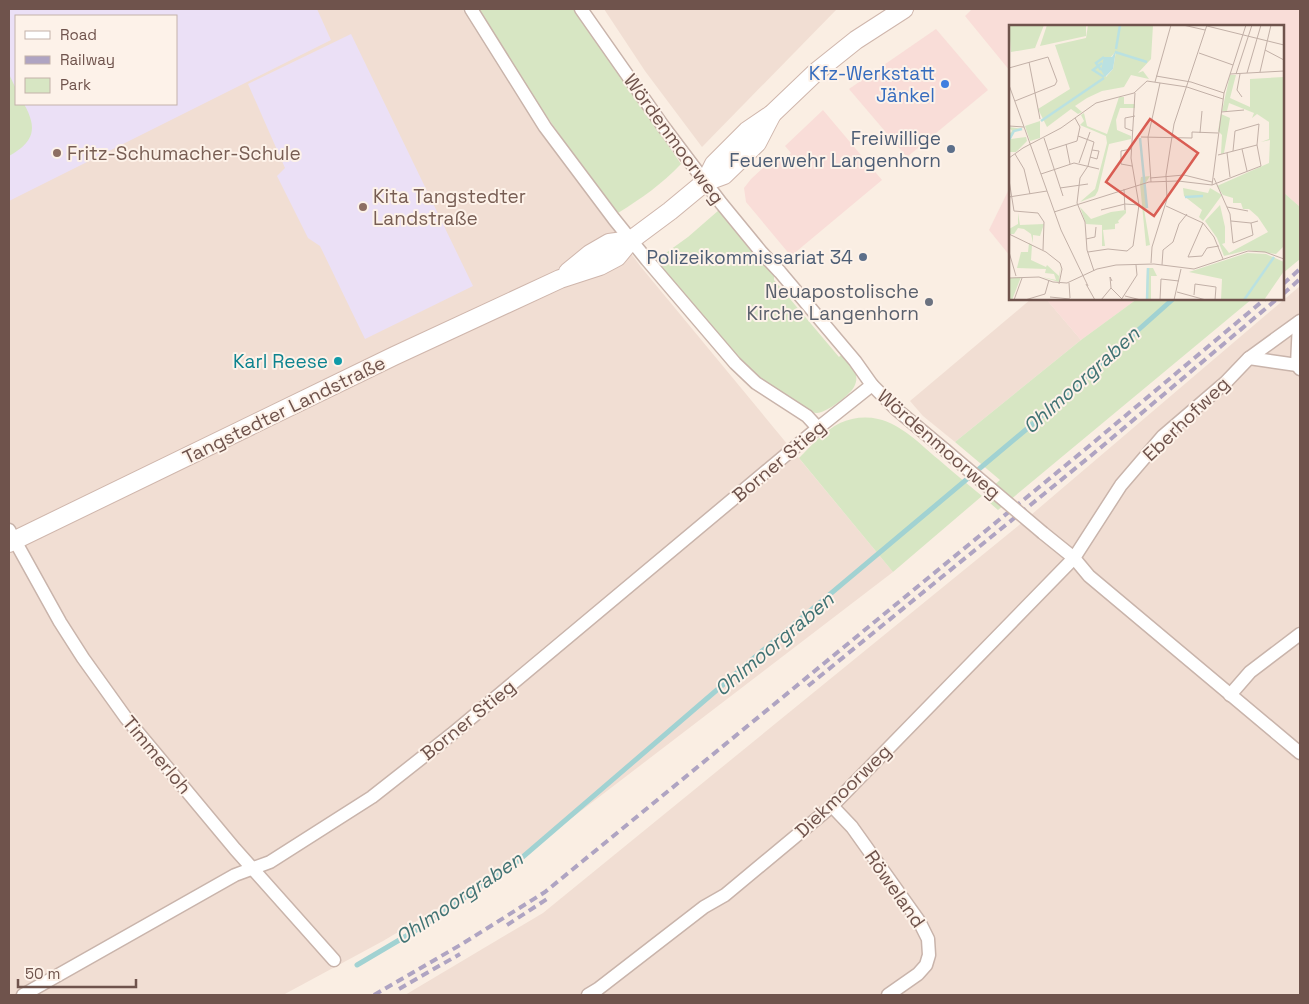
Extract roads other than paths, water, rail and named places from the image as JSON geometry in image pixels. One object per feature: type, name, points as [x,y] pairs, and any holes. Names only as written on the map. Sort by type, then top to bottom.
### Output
[{"type":"street","points":[[471,9],[545,127],[631,240],[735,363],[756,383],[808,416],[818,428]]},
{"type":"street","name":"Wördenmoorweg","points":[[580,9],[705,182],[762,253],[855,361],[872,385],[896,409],[1074,558],[1090,576],[1300,753]]},
{"type":"street","name":"Tangstedter Landstraße","points":[[11,538],[560,279],[590,254],[609,243],[631,240],[705,182],[714,164],[747,131],[772,114],[816,72],[840,52],[904,9]]},
{"type":"street","points":[[1249,358],[1299,367],[1300,321]]},
{"type":"street","name":"Eberhofweg","points":[[1074,558],[1121,485],[1163,436],[1226,382],[1249,358],[1300,321]]},
{"type":"street","name":"Borner Stieg","points":[[24,995],[235,875],[270,862],[372,798],[452,734],[872,385]]},
{"type":"street","name":"Timmerloh","points":[[11,538],[60,622],[114,702],[252,869],[334,960]]},
{"type":"street","name":"Diekmoorweg","points":[[596,993],[704,907],[725,895],[832,806],[1074,558]]},
{"type":"street","points":[[1230,695],[1250,672],[1300,634]]},
{"type":"street","name":"Röweland","points":[[832,806],[852,827],[919,921],[928,939],[929,955],[926,965],[918,974],[888,995]]},
{"type":"waterway","name":"Ohlmoorgraben","points":[[357,965],[423,926],[518,861],[761,652],[1035,422],[1172,300]]},
{"type":"railway","points":[[1284,283],[1300,269]]},
{"type":"railway","points":[[1284,293],[1300,279]]},
{"type":"railway","points":[[374,995],[462,944],[545,892],[1088,447],[1264,300]]},
{"type":"railway","points":[[808,686],[1093,454],[1276,300]]},
{"type":"railway","points":[[507,925],[547,899]]},
{"type":"railway","points":[[399,989],[460,954]]},
{"type":"place","name":"Kfz-Werkstatt Jänkel","points":[[945,84]]},
{"type":"place","name":"Freiwillige Feuerwehr Langenhorn","points":[[951,149]]},
{"type":"place","name":"Fritz-Schumacher-Schule","points":[[57,153]]},
{"type":"place","name":"Kita Tangstedter Landstraße","points":[[363,207]]},
{"type":"place","name":"Polizeikommissariat 34","points":[[863,257]]},
{"type":"place","name":"Neuapostolische Kirche Langenhorn","points":[[929,302]]},
{"type":"place","name":"Karl Reese","points":[[338,361]]}]
